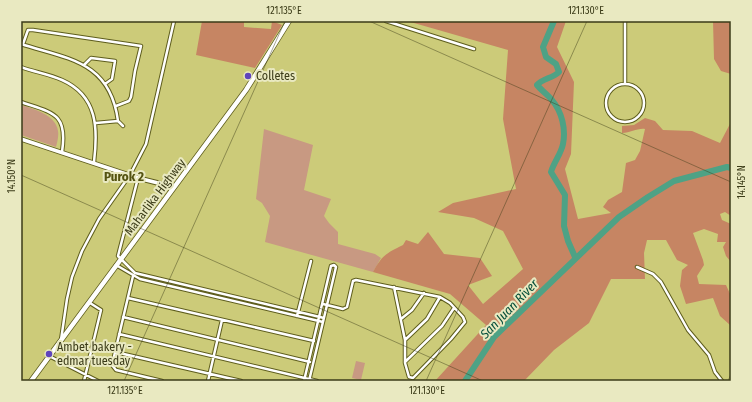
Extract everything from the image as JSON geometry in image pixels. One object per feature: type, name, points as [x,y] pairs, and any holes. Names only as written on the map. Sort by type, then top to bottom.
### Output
[{"type":"highway","name":"Maharlika Highway","points":[[31,381],[246,90],[289,21]]},
{"type":"street","points":[[61,341],[67,299],[72,277],[82,252],[99,219],[130,175],[146,144],[174,21]]},
{"type":"street","points":[[386,21],[474,49]]},
{"type":"street","points":[[624,84],[625,21]]},
{"type":"street","points":[[116,106],[129,101],[131,97],[141,46],[28,30],[22,44],[73,58],[84,65],[105,84],[116,106],[118,121],[123,126]]},
{"type":"street","points":[[84,65],[91,58],[115,60],[112,79],[105,84]]},
{"type":"street","points":[[21,67],[62,80],[76,88],[88,102],[96,123],[97,140],[94,162]]},
{"type":"street","points":[[624,84],[632,85],[639,90],[643,97],[644,104],[642,112],[636,118],[628,122],[620,121],[614,118],[606,107],[608,94],[615,87],[624,84]]},
{"type":"street","points":[[21,102],[52,113],[61,121],[64,138],[62,152]]},
{"type":"street","points":[[96,123],[118,121]]},
{"type":"street","points":[[21,139],[94,162],[138,178],[174,187]]},
{"type":"street","points":[[138,178],[118,256],[120,260],[135,273],[324,318]]},
{"type":"street","points":[[297,316],[311,261]]},
{"type":"street","points":[[116,265],[133,277],[323,322]]},
{"type":"street","points":[[304,380],[331,266],[334,265],[336,267],[309,380]]},
{"type":"street","points":[[637,267],[653,274],[661,282],[688,330],[708,354],[715,372],[722,381]]},
{"type":"street","points":[[135,273],[112,366],[116,370],[162,381]]},
{"type":"street","points":[[323,304],[342,309],[347,307],[353,281],[356,280],[394,287],[424,293],[440,297],[450,303],[463,317],[465,322],[451,339],[413,378],[409,377],[405,363],[401,319],[394,287]]},
{"type":"street","points":[[401,319],[412,310],[424,293]]},
{"type":"street","points":[[404,340],[427,319],[440,297]]},
{"type":"street","points":[[128,298],[318,342]]},
{"type":"street","points":[[84,381],[101,310],[89,302]]},
{"type":"street","points":[[405,363],[442,326],[454,308]]},
{"type":"street","points":[[123,317],[313,363]]},
{"type":"street","points":[[208,381],[222,320]]},
{"type":"street","points":[[119,334],[213,356],[304,380],[317,381]]},
{"type":"street","points":[[115,352],[241,381]]},
{"type":"street","points":[[49,356],[96,381]]},
{"type":"shaded area","points":[[202,21],[244,21],[244,27],[271,29],[272,21],[282,25],[255,68],[196,55]]},
{"type":"shaded area","points":[[407,21],[566,21],[557,47],[574,82],[571,154],[565,169],[578,219],[611,213],[603,207],[608,200],[622,192],[626,163],[635,160],[640,151],[645,129],[622,133],[622,126],[634,125],[645,118],[655,121],[663,130],[692,131],[720,143],[731,122],[731,216],[725,212],[720,214],[722,220],[731,224],[731,262],[726,256],[723,247],[726,242],[717,242],[718,234],[704,229],[693,233],[704,265],[697,276],[699,284],[726,285],[731,296],[731,332],[730,325],[720,316],[713,298],[686,304],[680,286],[682,270],[688,265],[677,260],[666,240],[647,240],[644,253],[645,279],[611,279],[589,323],[554,350],[524,381],[435,381],[486,325],[450,294],[373,272],[382,258],[403,245],[406,240],[418,244],[428,232],[444,254],[480,258],[492,276],[468,285],[483,304],[523,269],[503,231],[474,218],[438,212],[453,203],[516,189],[503,119],[508,50]]},
{"type":"shaded area","points":[[713,21],[731,21],[731,74],[721,71],[714,59]]},
{"type":"shaded area","points":[[21,105],[32,108],[44,114],[53,121],[56,125],[58,133],[56,147],[21,135]]},
{"type":"shaded area","points":[[264,129],[313,145],[304,190],[331,199],[324,216],[338,232],[338,244],[375,254],[381,258],[373,272],[265,242],[270,216],[262,203],[256,199]]},
{"type":"shaded area","points":[[356,361],[365,363],[361,380],[352,378]]},
{"type":"waterway","points":[[554,21],[543,47],[546,57],[556,64],[559,72],[537,85],[550,98],[561,115],[564,132],[563,144],[551,172],[565,195],[564,226],[568,241],[575,257]]},
{"type":"waterway","name":"San Juan River","points":[[465,381],[494,337],[619,217],[674,181],[727,167],[731,168]]},
{"type":"place","name":"Colletes","points":[[248,76]]},
{"type":"place","name":"Ambet bakery - edmar tuesday","points":[[49,354]]},
{"type":"district","name":"Purok 2","points":[[124,176]]}]
